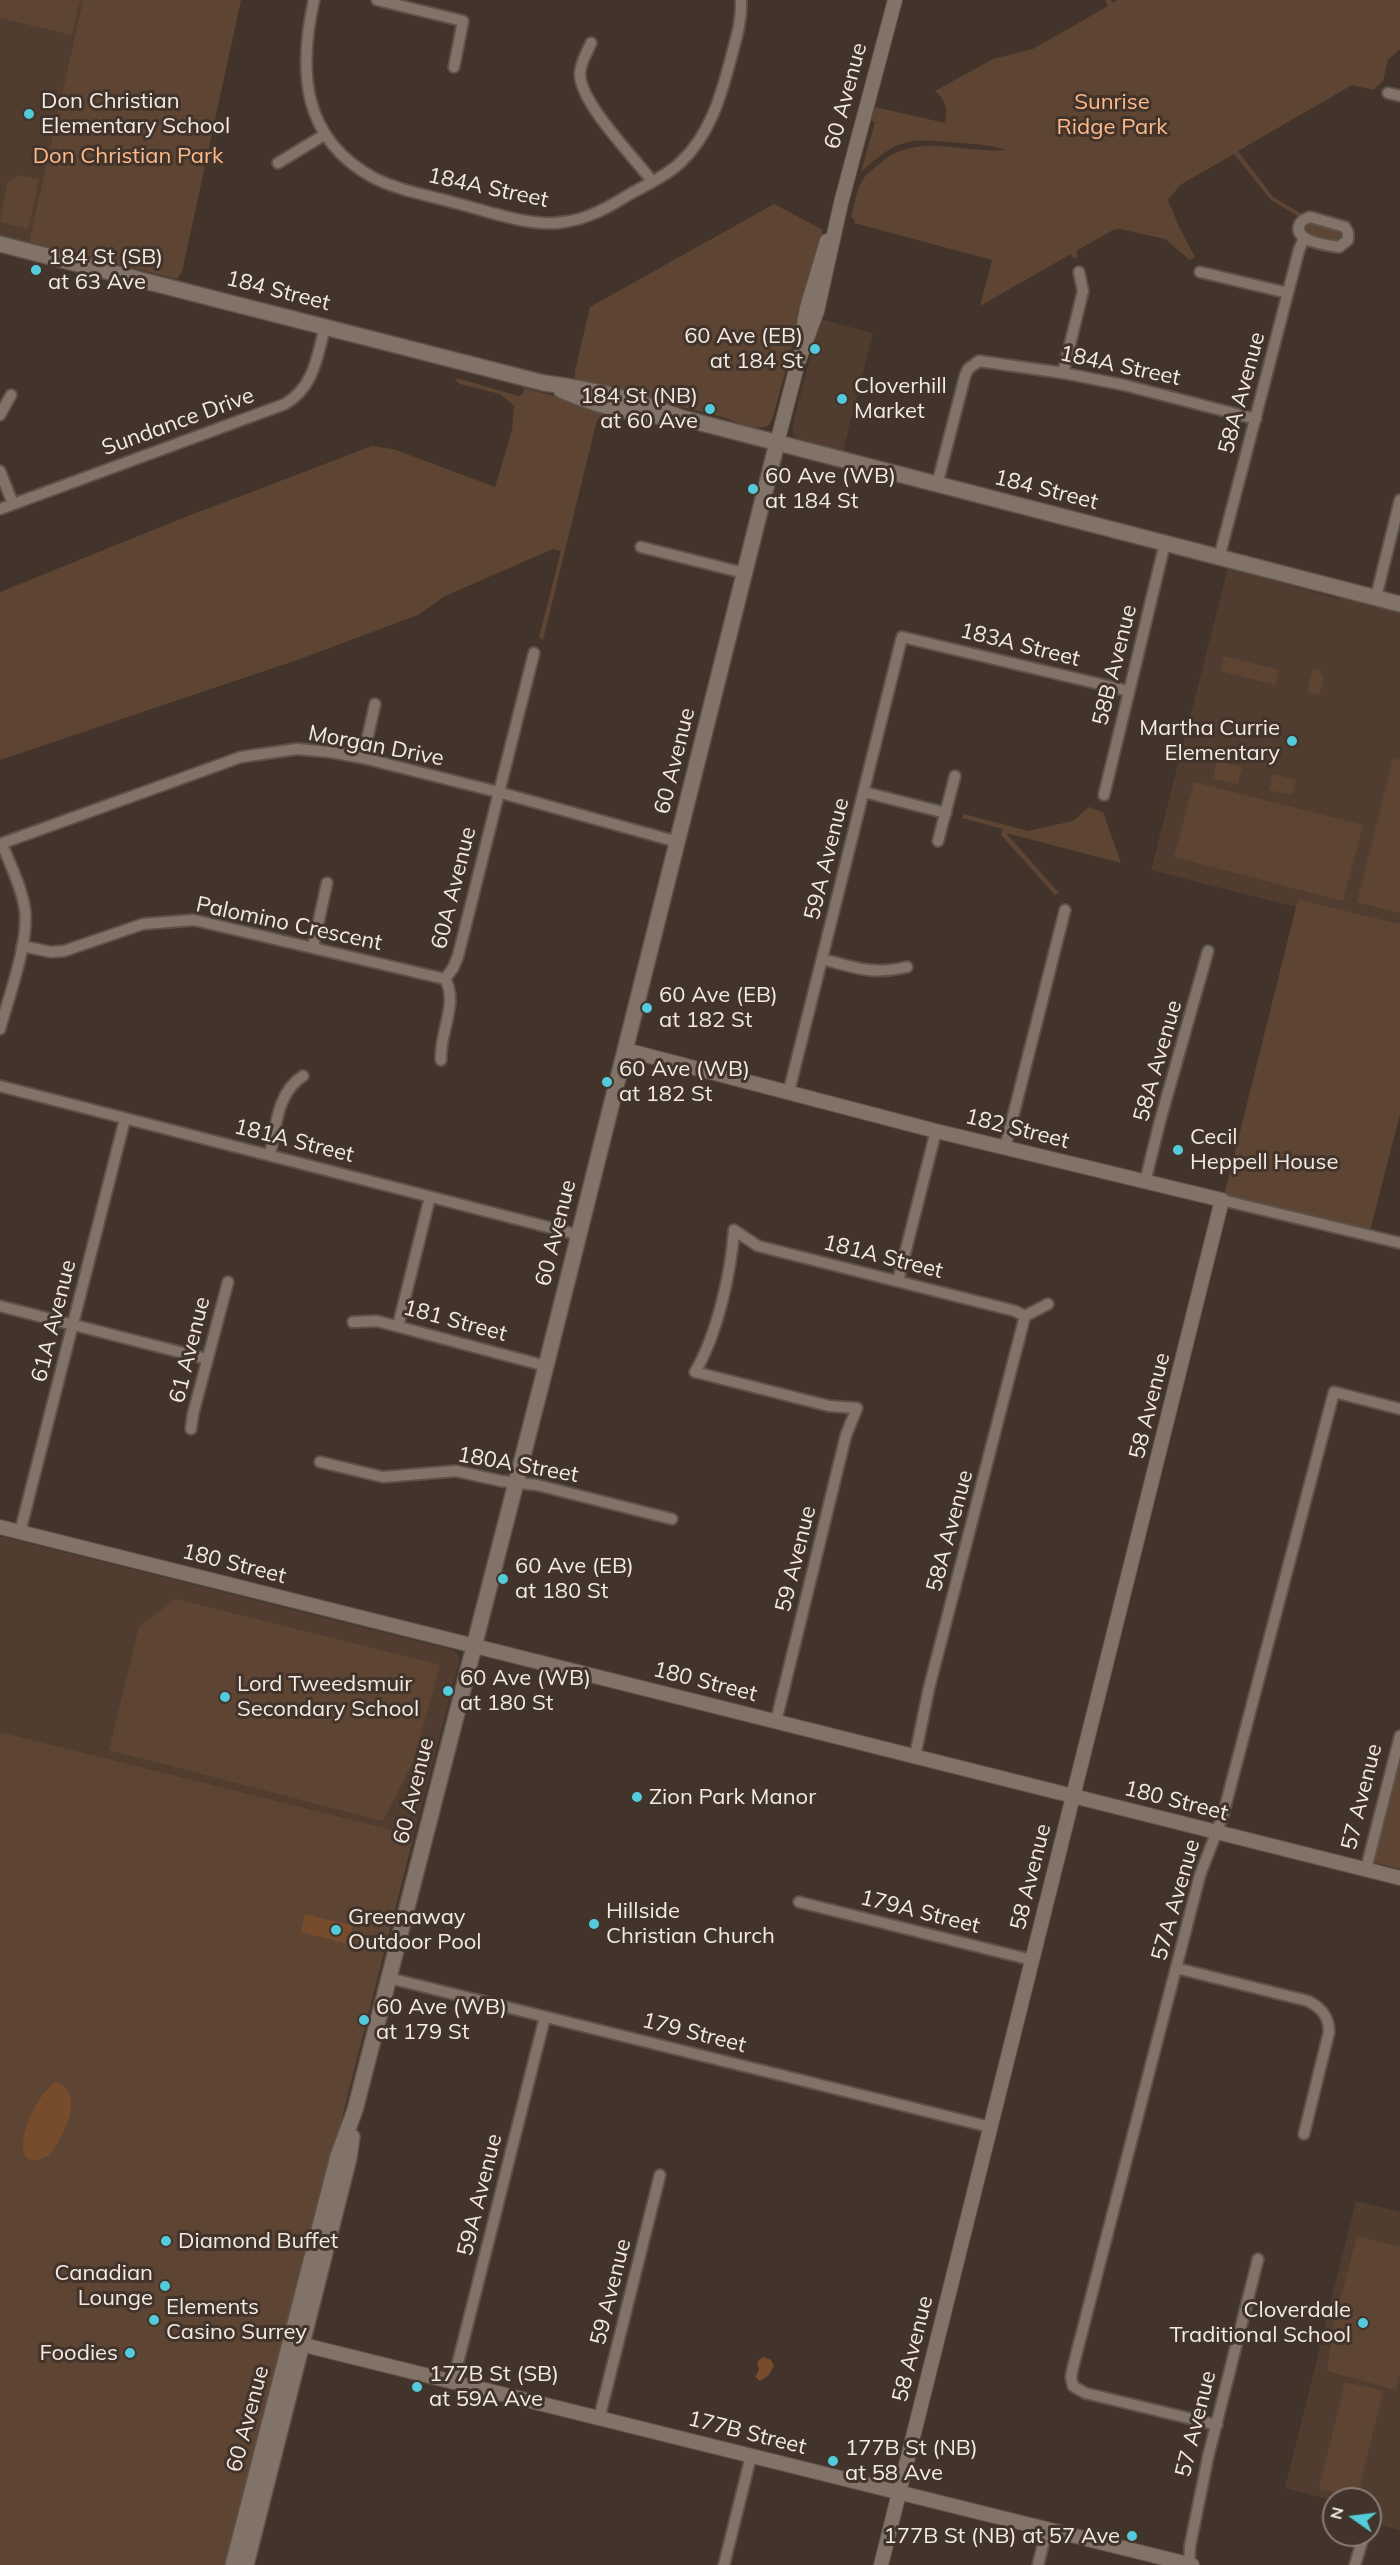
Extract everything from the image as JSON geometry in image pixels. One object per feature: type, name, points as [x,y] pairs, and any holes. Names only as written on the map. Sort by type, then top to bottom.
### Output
[{"type":"main road","name":"184 Street","points":[[0,244],[544,383],[583,388],[648,405],[682,418],[1400,604]]},
{"type":"main road","name":"60 Avenue","points":[[241,2560],[297,2343],[338,2156],[355,2110],[546,1366],[777,443]]},
{"type":"main road","name":"60 Avenue","points":[[241,2560],[257,2474],[297,2343]]},
{"type":"street","points":[[278,163],[324,135],[309,95],[304,59],[314,0]]},
{"type":"street","points":[[377,0],[463,21],[454,67]]},
{"type":"street","points":[[591,43],[580,74],[583,88],[600,116],[652,181],[679,164],[695,146],[717,108],[739,25],[741,0]]},
{"type":"street","name":"60 Avenue","points":[[777,443],[797,365],[817,310],[841,203],[895,0]]},
{"type":"street","points":[[1388,93],[1400,96]]},
{"type":"street","name":"184A Street","points":[[324,135],[357,166],[393,186],[526,221],[562,223],[601,212],[652,181]]},
{"type":"street","name":"58A Avenue","points":[[1220,558],[1304,238]]},
{"type":"street","points":[[1063,373],[1083,291],[1079,272]]},
{"type":"street","points":[[1200,272],[1288,293]]},
{"type":"street","name":"Sundance Drive","points":[[0,509],[292,400],[311,379],[325,327]]},
{"type":"street","name":"184A Street","points":[[937,485],[965,376],[974,364],[984,361],[1124,385],[1256,419]]},
{"type":"street","points":[[0,415],[10,395]]},
{"type":"street","points":[[0,471],[13,504]]},
{"type":"street","points":[[1376,597],[1400,500]]},
{"type":"street","name":"58B Avenue","points":[[1104,795],[1165,543]]},
{"type":"street","points":[[641,547],[744,573]]},
{"type":"street","name":"183A Street","points":[[902,636],[1129,691]]},
{"type":"street","name":"59A Avenue","points":[[789,1091],[902,636]]},
{"type":"street","name":"60A Avenue","points":[[441,1060],[440,1046],[450,1003],[445,979],[451,973],[458,956],[534,652]]},
{"type":"street","points":[[363,758],[375,704]]},
{"type":"street","name":"Morgan Drive","points":[[1,844],[241,758],[297,749],[363,758],[498,792],[678,842]]},
{"type":"street","points":[[939,841],[955,776]]},
{"type":"street","points":[[864,792],[946,813]]},
{"type":"street","points":[[0,1029],[22,946],[25,909],[1,844]]},
{"type":"street","points":[[313,947],[327,883]]},
{"type":"street","points":[[1005,1148],[1065,910]]},
{"type":"street","name":"Palomino Crescent","points":[[22,946],[51,952],[64,951],[128,928],[157,921],[215,923],[445,979]]},
{"type":"street","name":"58A Avenue","points":[[1145,1182],[1208,951]]},
{"type":"street","points":[[822,959],[861,970],[884,972],[907,968]]},
{"type":"street","name":"182 Street","points":[[626,1050],[936,1131],[1400,1243]]},
{"type":"street","points":[[270,1155],[285,1094],[294,1082],[303,1076]]},
{"type":"street","name":"181A Street","points":[[0,1086],[579,1235]]},
{"type":"street","name":"61A Avenue","points":[[20,1532],[125,1119]]},
{"type":"street","points":[[898,1281],[936,1131]]},
{"type":"street","points":[[398,1326],[430,1197]]},
{"type":"street","name":"58 Avenue","points":[[881,2565],[1222,1200]]},
{"type":"street","name":"181A Street","points":[[856,1408],[829,1406],[695,1372],[708,1351],[732,1256],[734,1230],[758,1246],[1015,1311],[1026,1316]]},
{"type":"street","name":"61 Avenue","points":[[191,1429],[228,1282]]},
{"type":"street","points":[[1026,1316],[1048,1304]]},
{"type":"street","points":[[0,1306],[207,1359]]},
{"type":"street","name":"58A Avenue","points":[[915,1756],[929,1688],[1026,1316]]},
{"type":"street","name":"181 Street","points":[[353,1322],[369,1320],[398,1326],[546,1366]]},
{"type":"street","name":"57A Avenue","points":[[1217,2425],[1089,2394],[1073,2386],[1071,2377],[1200,1875],[1216,1833],[1334,1392],[1400,1409]]},
{"type":"street","name":"59 Avenue","points":[[776,1721],[846,1435],[856,1408]]},
{"type":"street","name":"180A Street","points":[[320,1462],[383,1477],[456,1471],[537,1485],[672,1519]]},
{"type":"street","name":"180 Street","points":[[0,1527],[1400,1878]]},
{"type":"street","name":"57 Avenue","points":[[1366,1869],[1400,1736]]},
{"type":"street","name":"179A Street","points":[[799,1902],[1032,1960]]},
{"type":"street","points":[[1176,1968],[1308,2001],[1323,2012],[1329,2021],[1329,2032],[1304,2134]]},
{"type":"street","name":"179 Street","points":[[389,1978],[990,2127]]},
{"type":"street","name":"59A Avenue","points":[[453,2382],[545,2017]]},
{"type":"street","name":"59 Avenue","points":[[599,2419],[660,2175]]},
{"type":"street","name":"57 Avenue","points":[[1190,2565],[1190,2546],[1208,2457],[1258,2259]]},
{"type":"street","name":"177B Street","points":[[297,2343],[1190,2565]]},
{"type":"street","points":[[724,2565],[751,2456]]},
{"type":"street","points":[[1038,2565],[1047,2529]]},
{"type":"street","points":[[1355,2565],[1360,2547]]},
{"type":"shaded area","name":"Don Christian Elementary School","points":[[0,0],[83,0],[29,242],[0,235]]},
{"type":"shaded area","points":[[820,319],[873,333],[843,451],[799,440],[793,434],[793,424]]},
{"type":"shaded area","name":"Martha Currie Elementary","points":[[1228,568],[1338,599],[1345,597],[1400,611],[1400,924],[1298,899],[1296,907],[1151,870]]},
{"type":"shaded area","name":"Lord Tweedsmuir Secondary School","points":[[0,1536],[453,1650],[458,1655],[459,1663],[414,1835],[0,1732]]},
{"type":"shaded area","points":[[305,1914],[353,1926],[348,1944],[301,1932]]},
{"type":"shaded area","points":[[56,2082],[65,2088],[70,2096],[70,2116],[66,2127],[50,2155],[38,2160],[28,2159],[23,2141],[30,2118],[43,2095]]},
{"type":"shaded area","name":"Cloverdale Traditional School","points":[[1356,2201],[1400,2212],[1400,2530],[1382,2526],[1382,2487],[1322,2487],[1322,2498],[1285,2488]]},
{"type":"shaded area","points":[[763,2357],[771,2360],[774,2366],[768,2376],[760,2381],[755,2377],[759,2370],[757,2362]]},
{"type":"green space","points":[[0,0],[80,0],[72,35],[0,18]]},
{"type":"green space","name":"Don Christian Park","points":[[83,0],[241,0],[182,272],[177,279],[29,242]]},
{"type":"green space","name":"Sunrise Ridge Park","points":[[1105,0],[1111,0],[1113,3],[1118,0],[1400,0],[1400,49],[1388,60],[1383,81],[1373,90],[1352,85],[1238,151],[1273,197],[1304,215],[1301,218],[1271,200],[1234,154],[1180,185],[1168,200],[1195,257],[1190,260],[1165,239],[1120,229],[1113,230],[1076,251],[1078,257],[1073,258],[1071,254],[980,306],[992,260],[854,223],[855,220],[851,217],[862,181],[892,155],[923,146],[1006,150],[978,144],[929,140],[906,142],[885,152],[861,172],[875,122],[871,121],[875,107],[945,123],[945,105],[935,91],[993,59],[1033,49],[1108,6]]},
{"type":"green space","points":[[19,175],[39,179],[28,229],[0,222],[7,184]]},
{"type":"green space","points":[[774,204],[823,230],[769,425],[759,428],[748,426],[726,418],[575,381],[575,371],[590,307]]},
{"type":"green space","points":[[1312,223],[1342,231],[1344,237],[1340,242],[1336,242],[1310,236],[1306,227]]},
{"type":"green space","points":[[457,378],[518,396],[522,395],[524,388],[607,410],[597,420],[543,640],[539,637],[561,551],[553,549],[445,596],[418,615],[300,659],[0,760],[0,592],[178,520],[372,446],[393,449],[495,487],[512,430],[514,406],[500,394],[460,384],[455,380]]},
{"type":"green space","points":[[1224,656],[1279,670],[1275,685],[1221,671]]},
{"type":"green space","points":[[1313,669],[1321,671],[1320,675],[1324,677],[1319,695],[1307,692]]},
{"type":"green space","points":[[1393,758],[1400,760],[1400,913],[1357,902]]},
{"type":"green space","points":[[1217,761],[1242,767],[1238,784],[1213,778]]},
{"type":"green space","points":[[1273,774],[1296,780],[1292,795],[1269,790]]},
{"type":"green space","points":[[1194,782],[1363,825],[1343,901],[1174,857]]},
{"type":"green space","points":[[1089,807],[1103,812],[1121,863],[1006,833],[1059,893],[1055,895],[1001,835],[1003,829],[962,818],[964,814],[1028,831],[1073,821]]},
{"type":"green space","points":[[1298,899],[1400,924],[1400,1114],[1370,1231],[1224,1196]]},
{"type":"green space","points":[[175,1599],[440,1665],[413,1762],[383,1821],[109,1750],[139,1627]]},
{"type":"green space","points":[[0,1732],[414,1835],[228,2565],[0,2565]]},
{"type":"green space","points":[[1400,1748],[1400,1869],[1376,1863],[1373,1859]]},
{"type":"green space","points":[[1357,2236],[1400,2247],[1400,2373],[1396,2390],[1327,2371],[1333,2328]]},
{"type":"green space","points":[[1345,2382],[1383,2391],[1360,2487],[1322,2487],[1322,2490],[1319,2489]]},
{"type":"place","name":"Don Christian Elementary School","points":[[29,114]]},
{"type":"place","name":"184 St (SB) at 63 Ave","points":[[36,270]]},
{"type":"place","name":"60 Ave (EB) at 184 St","points":[[815,349]]},
{"type":"place","name":"Cloverhill Market","points":[[842,399]]},
{"type":"place","name":"184 St (NB) at 60 Ave","points":[[710,409]]},
{"type":"place","name":"60 Ave (WB) at 184 St","points":[[753,489]]},
{"type":"place","name":"Martha Currie Elementary","points":[[1292,741]]},
{"type":"place","name":"60 Ave (EB) at 182 St","points":[[647,1008]]},
{"type":"place","name":"60 Ave (WB) at 182 St","points":[[607,1082]]},
{"type":"place","name":"Cecil Heppell House","points":[[1178,1150]]},
{"type":"place","name":"60 Ave (EB) at 180 St","points":[[503,1579]]},
{"type":"place","name":"60 Ave (WB) at 180 St","points":[[448,1691]]},
{"type":"place","name":"Lord Tweedsmuir Secondary School","points":[[225,1697]]},
{"type":"place","name":"Zion Park Manor","points":[[637,1797]]},
{"type":"place","name":"Hillside Christian Church","points":[[594,1924]]},
{"type":"place","name":"Greenaway Outdoor Pool","points":[[336,1930]]},
{"type":"place","name":"60 Ave (WB) at 179 St","points":[[364,2020]]},
{"type":"place","name":"Diamond Buffet","points":[[166,2241]]},
{"type":"place","name":"Canadian Lounge","points":[[165,2286]]},
{"type":"place","name":"Elements Casino Surrey","points":[[154,2320]]},
{"type":"place","name":"Cloverdale Traditional School","points":[[1363,2323]]},
{"type":"place","name":"Foodies","points":[[130,2353]]},
{"type":"place","name":"177B St (SB) at 59A Ave","points":[[417,2387]]},
{"type":"place","name":"177B St (NB) at 58 Ave","points":[[833,2461]]},
{"type":"place","name":"177B St (NB) at 57 Ave","points":[[1132,2536]]}]
